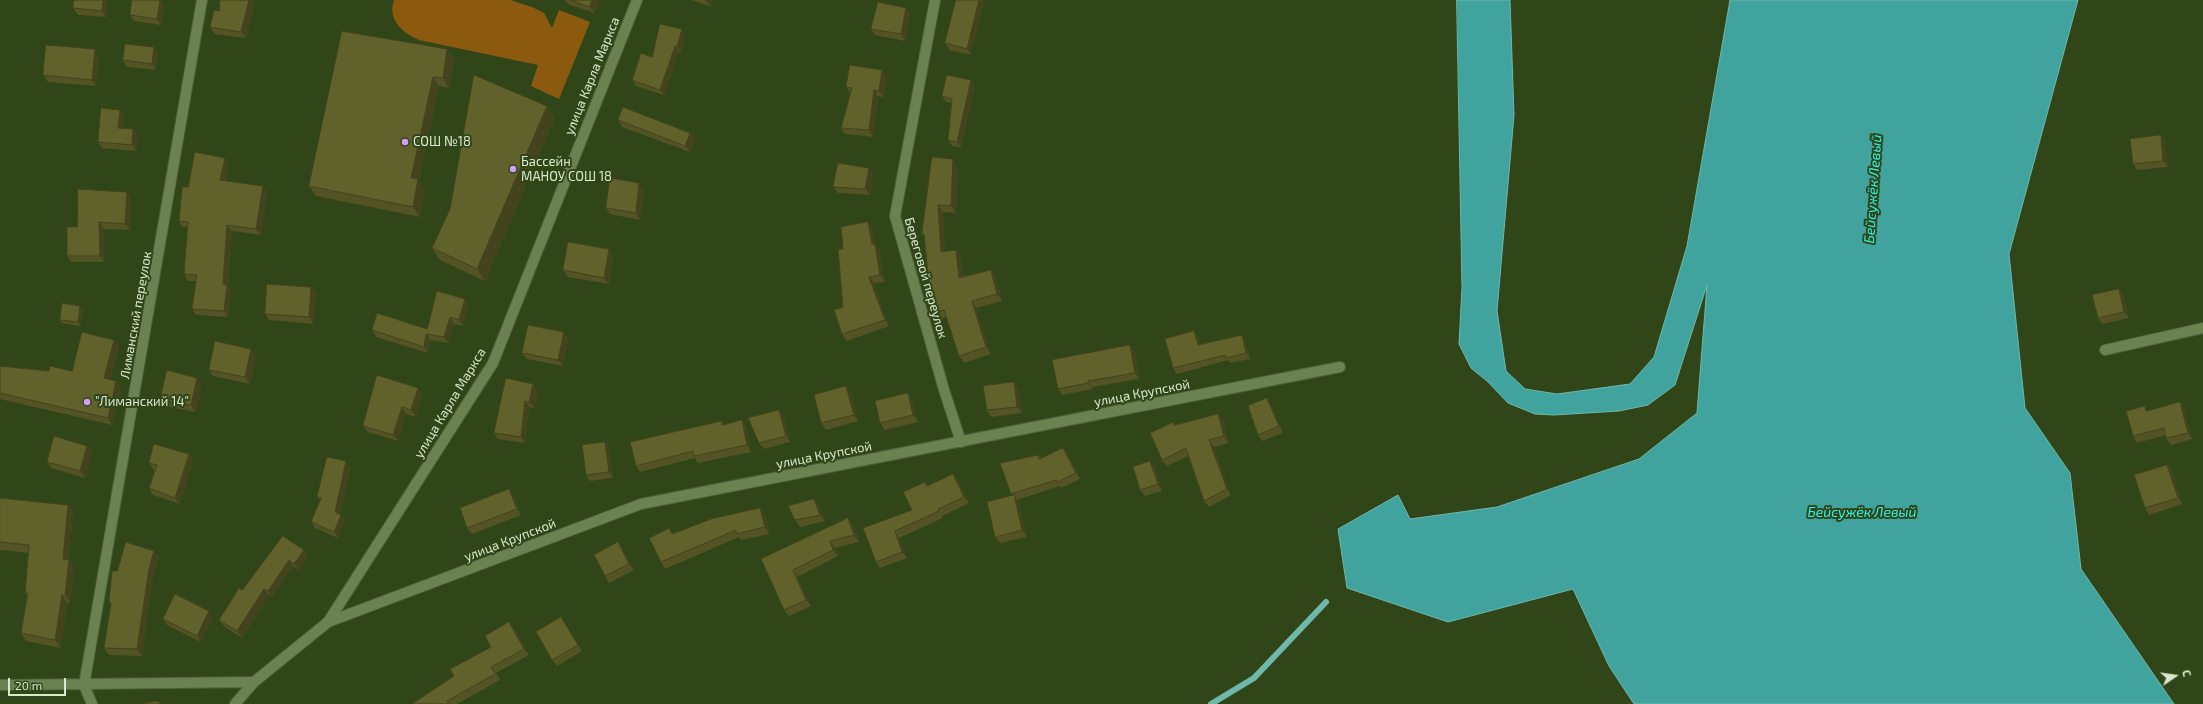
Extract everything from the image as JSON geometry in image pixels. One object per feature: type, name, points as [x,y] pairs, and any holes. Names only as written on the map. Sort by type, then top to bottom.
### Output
[{"type":"street","name":"Лиманский переулок","points":[[84,685],[202,0]]},
{"type":"street","name":"улица Карла Маркса","points":[[235,704],[254,682],[328,622],[492,363],[637,0]]},
{"type":"street","name":"Береговой переулок","points":[[935,0],[895,216],[942,382],[961,442]]},
{"type":"street","points":[[2105,350],[2203,328]]},
{"type":"street","name":"улица Крупской","points":[[328,622],[641,504],[1340,367]]},
{"type":"street","points":[[0,685],[254,682]]},
{"type":"street","points":[[84,685],[92,704]]},
{"type":"shaded area","points":[[394,0],[510,0],[532,7],[544,13],[552,28],[559,10],[590,22],[559,99],[531,86],[538,65],[419,40],[407,34],[395,20],[392,7]]},
{"type":"water","name":"Бейсужёк Левый","points":[[1457,0],[1510,0],[1514,115],[1497,311],[1506,371],[1525,389],[1557,394],[1630,384],[1654,357],[1687,246],[1730,0],[2078,0],[2009,254],[2025,408],[2070,473],[2081,569],[2174,704],[1634,704],[1609,666],[1573,589],[1448,622],[1347,588],[1338,529],[1398,495],[1410,519],[1497,507],[1639,459],[1697,413],[1707,285],[1675,385],[1648,405],[1619,411],[1554,415],[1535,414],[1508,403],[1488,382],[1471,368],[1459,344],[1462,288]]},
{"type":"building","points":[[74,0],[103,0],[102,11],[73,8]]},
{"type":"building","points":[[132,0],[160,0],[157,19],[130,15]]},
{"type":"building","points":[[220,0],[249,0],[241,32],[210,27],[214,10],[219,11]]},
{"type":"building","points":[[571,0],[592,0],[590,7]]},
{"type":"building","points":[[956,0],[979,0],[967,49],[945,43]]},
{"type":"building","points":[[878,2],[906,8],[901,34],[871,29]]},
{"type":"building","points":[[660,24],[682,29],[677,47],[675,46],[660,90],[632,80],[641,53],[652,57]]},
{"type":"building","points":[[342,31],[447,49],[443,78],[433,77],[411,178],[418,179],[413,207],[309,186]]},
{"type":"building","points":[[125,44],[154,47],[152,64],[123,60]]},
{"type":"building","points":[[46,45],[95,49],[92,80],[43,75]]},
{"type":"building","points":[[850,65],[882,70],[879,91],[874,90],[869,130],[841,128],[852,88],[846,87]]},
{"type":"building","points":[[474,75],[547,106],[477,269],[432,248],[450,209]]},
{"type":"building","points":[[947,75],[971,80],[957,142],[948,140],[952,99],[942,96]]},
{"type":"building","points":[[623,107],[690,133],[685,146],[618,120]]},
{"type":"building","points":[[101,108],[120,110],[118,128],[133,129],[132,145],[98,142]]},
{"type":"building","points":[[2161,135],[2163,161],[2133,164],[2130,139]]},
{"type":"building","points":[[195,152],[225,158],[220,180],[263,186],[256,229],[227,225],[223,284],[227,285],[224,311],[192,309],[197,275],[184,274],[188,222],[179,221],[182,187],[188,187]]},
{"type":"building","points":[[932,157],[953,159],[951,206],[938,205],[941,252],[956,250],[959,278],[991,270],[997,294],[972,301],[986,347],[959,356],[944,310],[934,313],[928,285],[924,234],[922,234]]},
{"type":"building","points":[[838,163],[869,168],[865,189],[833,187]]},
{"type":"building","points":[[610,178],[639,183],[636,213],[606,208]]},
{"type":"building","points":[[78,189],[127,192],[125,224],[99,222],[100,256],[67,256],[67,227],[77,227]]},
{"type":"building","points":[[868,222],[872,244],[875,244],[880,275],[869,277],[885,320],[842,334],[834,310],[843,307],[838,249],[843,249],[841,227]]},
{"type":"building","points":[[568,242],[609,249],[604,278],[563,270]]},
{"type":"building","points":[[267,284],[311,287],[309,317],[265,314]]},
{"type":"building","points":[[2119,289],[2124,312],[2098,318],[2092,295]]},
{"type":"building","points":[[437,291],[465,299],[459,320],[450,317],[444,337],[426,334],[424,347],[372,330],[377,313],[427,329]]},
{"type":"building","points":[[62,303],[80,306],[78,322],[60,320]]},
{"type":"building","points":[[528,325],[564,332],[558,360],[522,353]]},
{"type":"building","points":[[1194,331],[1198,345],[1242,335],[1246,353],[1226,358],[1226,355],[1173,368],[1165,339]]},
{"type":"building","points":[[82,332],[114,340],[104,378],[116,381],[108,418],[0,393],[0,366],[49,371],[50,366],[72,371]]},
{"type":"building","points":[[215,341],[251,349],[245,377],[209,370]]},
{"type":"building","points":[[1130,345],[1135,373],[1088,381],[1088,383],[1058,389],[1052,360]]},
{"type":"building","points":[[167,370],[197,378],[191,405],[160,400]]},
{"type":"building","points":[[377,375],[418,388],[411,410],[402,407],[393,435],[363,426]]},
{"type":"building","points":[[506,378],[533,384],[529,402],[525,401],[521,437],[494,433]]},
{"type":"building","points":[[1014,382],[1017,407],[987,410],[983,386]]},
{"type":"building","points":[[846,386],[854,415],[821,423],[814,395]]},
{"type":"building","points":[[908,393],[913,415],[880,423],[875,401]]},
{"type":"building","points":[[1267,398],[1279,426],[1258,435],[1248,406]]},
{"type":"building","points":[[2180,402],[2188,433],[2166,438],[2164,428],[2133,436],[2126,411],[2145,406],[2146,411]]},
{"type":"building","points":[[779,410],[786,436],[759,443],[748,418]]},
{"type":"building","points":[[1218,414],[1224,436],[1209,440],[1227,489],[1204,501],[1186,448],[1162,460],[1150,433],[1173,422],[1174,425]]},
{"type":"building","points":[[742,420],[747,445],[694,456],[693,451],[636,466],[630,442],[721,421],[722,425]]},
{"type":"building","points":[[54,436],[87,446],[80,471],[47,462]]},
{"type":"building","points":[[605,442],[609,472],[586,475],[582,445]]},
{"type":"building","points":[[154,444],[189,454],[175,498],[149,488],[157,465],[149,463]]},
{"type":"building","points":[[1063,448],[1076,473],[1057,482],[1056,480],[1011,494],[1000,463],[1038,455],[1039,459]]},
{"type":"building","points":[[327,457],[346,461],[335,512],[341,515],[334,532],[311,522],[321,498],[317,497]]},
{"type":"building","points":[[1150,461],[1158,484],[1140,490],[1133,467]]},
{"type":"building","points":[[2167,465],[2178,498],[2145,508],[2134,475]]},
{"type":"building","points":[[953,474],[964,497],[938,509],[939,511],[895,531],[902,552],[876,562],[863,528],[912,510],[903,492],[925,482],[927,486]]},
{"type":"building","points":[[509,489],[517,509],[467,528],[460,508]]},
{"type":"building","points":[[1014,495],[1022,530],[995,537],[987,502]]},
{"type":"building","points":[[0,498],[68,505],[63,559],[69,560],[65,595],[62,595],[55,640],[21,633],[28,593],[25,593],[29,545],[0,542]]},
{"type":"building","points":[[814,499],[820,515],[795,520],[788,506]]},
{"type":"building","points":[[760,508],[765,527],[736,534],[736,530],[661,562],[649,538],[669,528],[672,534],[711,519]]},
{"type":"building","points":[[848,518],[854,535],[830,541],[833,550],[793,570],[806,600],[784,610],[761,559]]},
{"type":"building","points":[[283,536],[304,550],[294,564],[289,560],[268,591],[264,589],[237,631],[219,620],[239,588],[242,590]]},
{"type":"building","points":[[126,542],[154,551],[149,569],[137,649],[104,648],[111,603],[109,602],[112,571],[117,571]]},
{"type":"building","points":[[618,542],[629,564],[605,576],[594,555]]},
{"type":"building","points":[[175,594],[209,611],[197,636],[163,619]]},
{"type":"building","points":[[561,617],[578,645],[552,660],[536,632]]},
{"type":"building","points":[[509,622],[524,649],[491,667],[495,674],[447,701],[449,704],[412,704],[454,676],[450,669],[491,647],[485,636]]},
{"type":"building","points":[[157,701],[162,704],[141,704]]},
{"type":"waterway","points":[[1211,704],[1254,678],[1326,602]]},
{"type":"place","name":"СОШ №18","points":[[405,142]]},
{"type":"place","name":"Бассейн МАНОУ СОШ 18","points":[[513,169]]},
{"type":"place","name":"\"Лиманский 14\"","points":[[87,402]]}]
